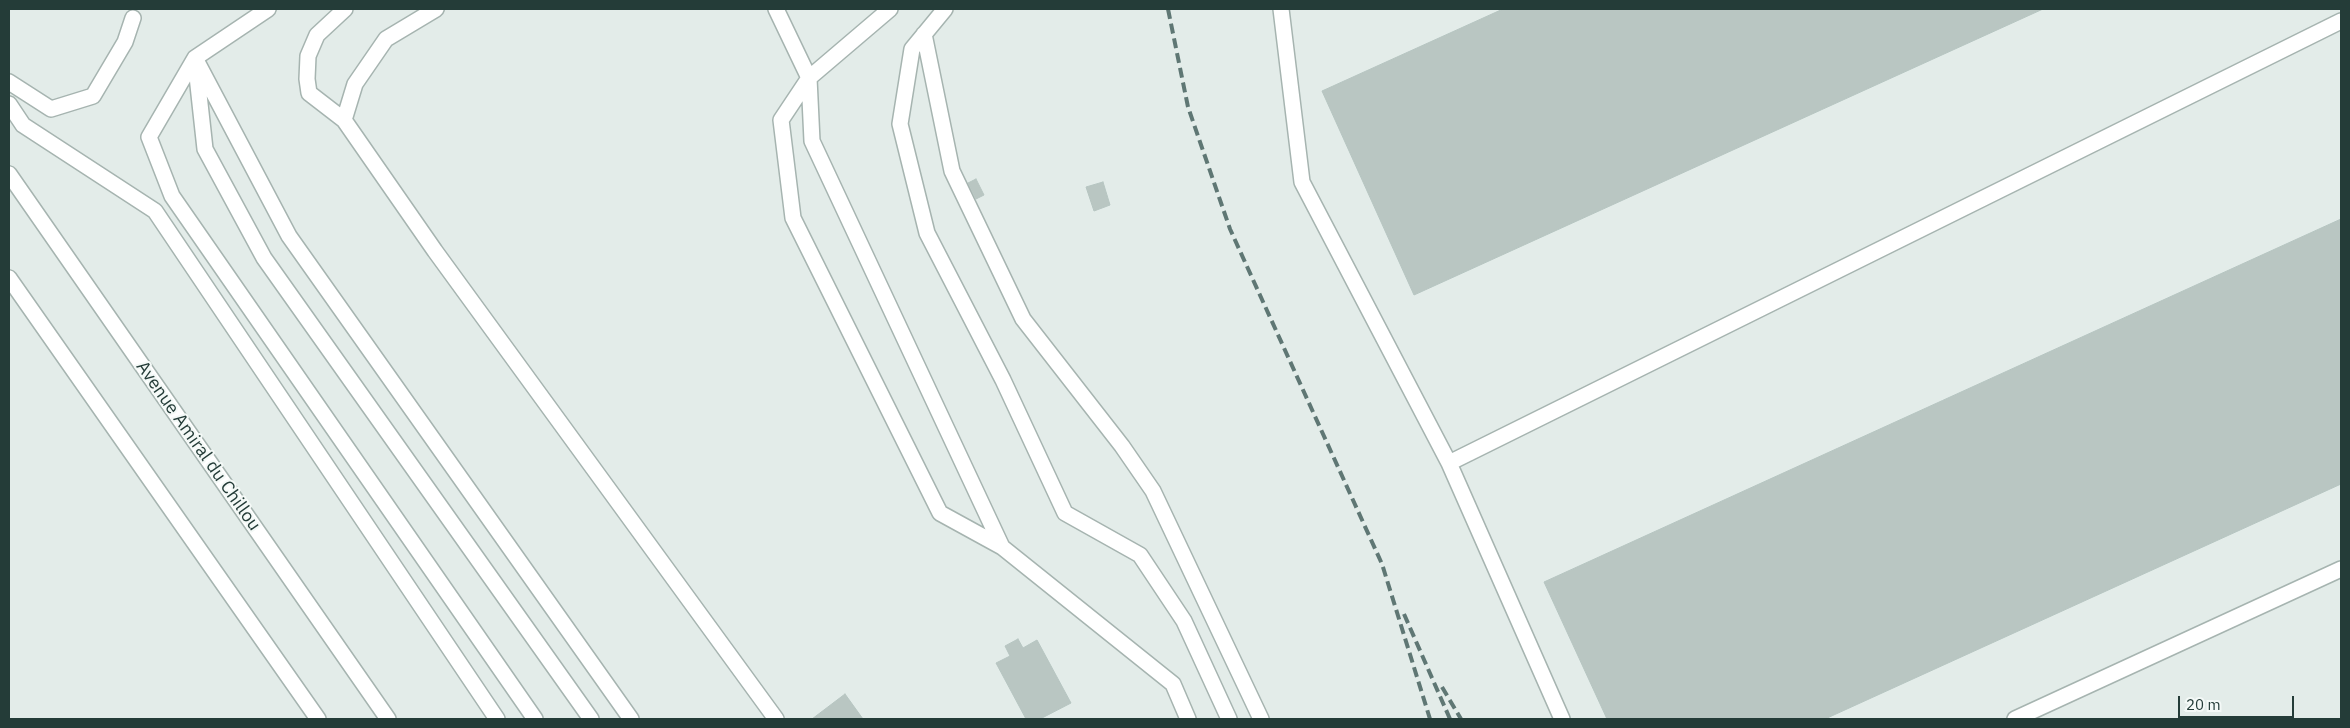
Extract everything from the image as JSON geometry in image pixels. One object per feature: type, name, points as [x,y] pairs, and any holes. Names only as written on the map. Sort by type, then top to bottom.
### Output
[{"type":"street","points":[[268,9],[196,58],[149,137],[172,196],[535,719]]},
{"type":"street","points":[[345,9],[317,35],[308,56],[306,79],[309,92],[344,120],[435,251],[776,719]]},
{"type":"street","points":[[344,120],[355,84],[386,39],[436,9]]},
{"type":"street","points":[[776,9],[809,78],[812,141],[1002,547]]},
{"type":"street","points":[[890,9],[809,78],[781,120],[793,218],[940,513],[1002,547],[1173,684],[1188,719]]},
{"type":"street","points":[[945,9],[912,49],[900,124],[927,233],[1002,380],[1065,513],[1140,555],[1184,621],[1229,719]]},
{"type":"street","points":[[1281,9],[1302,182],[1449,463],[1562,719]]},
{"type":"street","points":[[9,82],[51,109],[93,96],[125,42],[133,18]]},
{"type":"street","points":[[1449,463],[2341,21]]},
{"type":"street","points":[[924,34],[952,171],[1023,319],[1122,446],[1153,491],[1261,719]]},
{"type":"street","points":[[196,58],[205,149],[264,258],[592,719]]},
{"type":"street","points":[[196,58],[289,236],[630,719]]},
{"type":"street","points":[[9,104],[23,126],[155,211],[497,719]]},
{"type":"street","name":"Avenue Amiral du Chillou","points":[[9,174],[388,719]]},
{"type":"street","points":[[9,278],[318,719]]},
{"type":"street","points":[[2015,719],[2341,569]]},
{"type":"building","points":[[1503,9],[2043,9],[1414,295],[1322,91]]},
{"type":"building","points":[[976,179],[984,195],[976,199],[968,183]]},
{"type":"building","points":[[1103,182],[1110,205],[1094,211],[1086,187]]},
{"type":"building","points":[[2341,219],[2341,484],[1825,719],[1607,719],[1544,582]]},
{"type":"building","points":[[1018,639],[1023,648],[1037,640],[1071,703],[1040,719],[1026,719],[996,663],[1010,656],[1005,646]]},
{"type":"building","points":[[845,694],[863,719],[812,719]]},
{"type":"railway","points":[[1168,9],[1188,107],[1230,229],[1382,564],[1430,719]]},
{"type":"railway","points":[[1404,614],[1450,719]]},
{"type":"railway","points":[[1442,687],[1461,719]]}]
